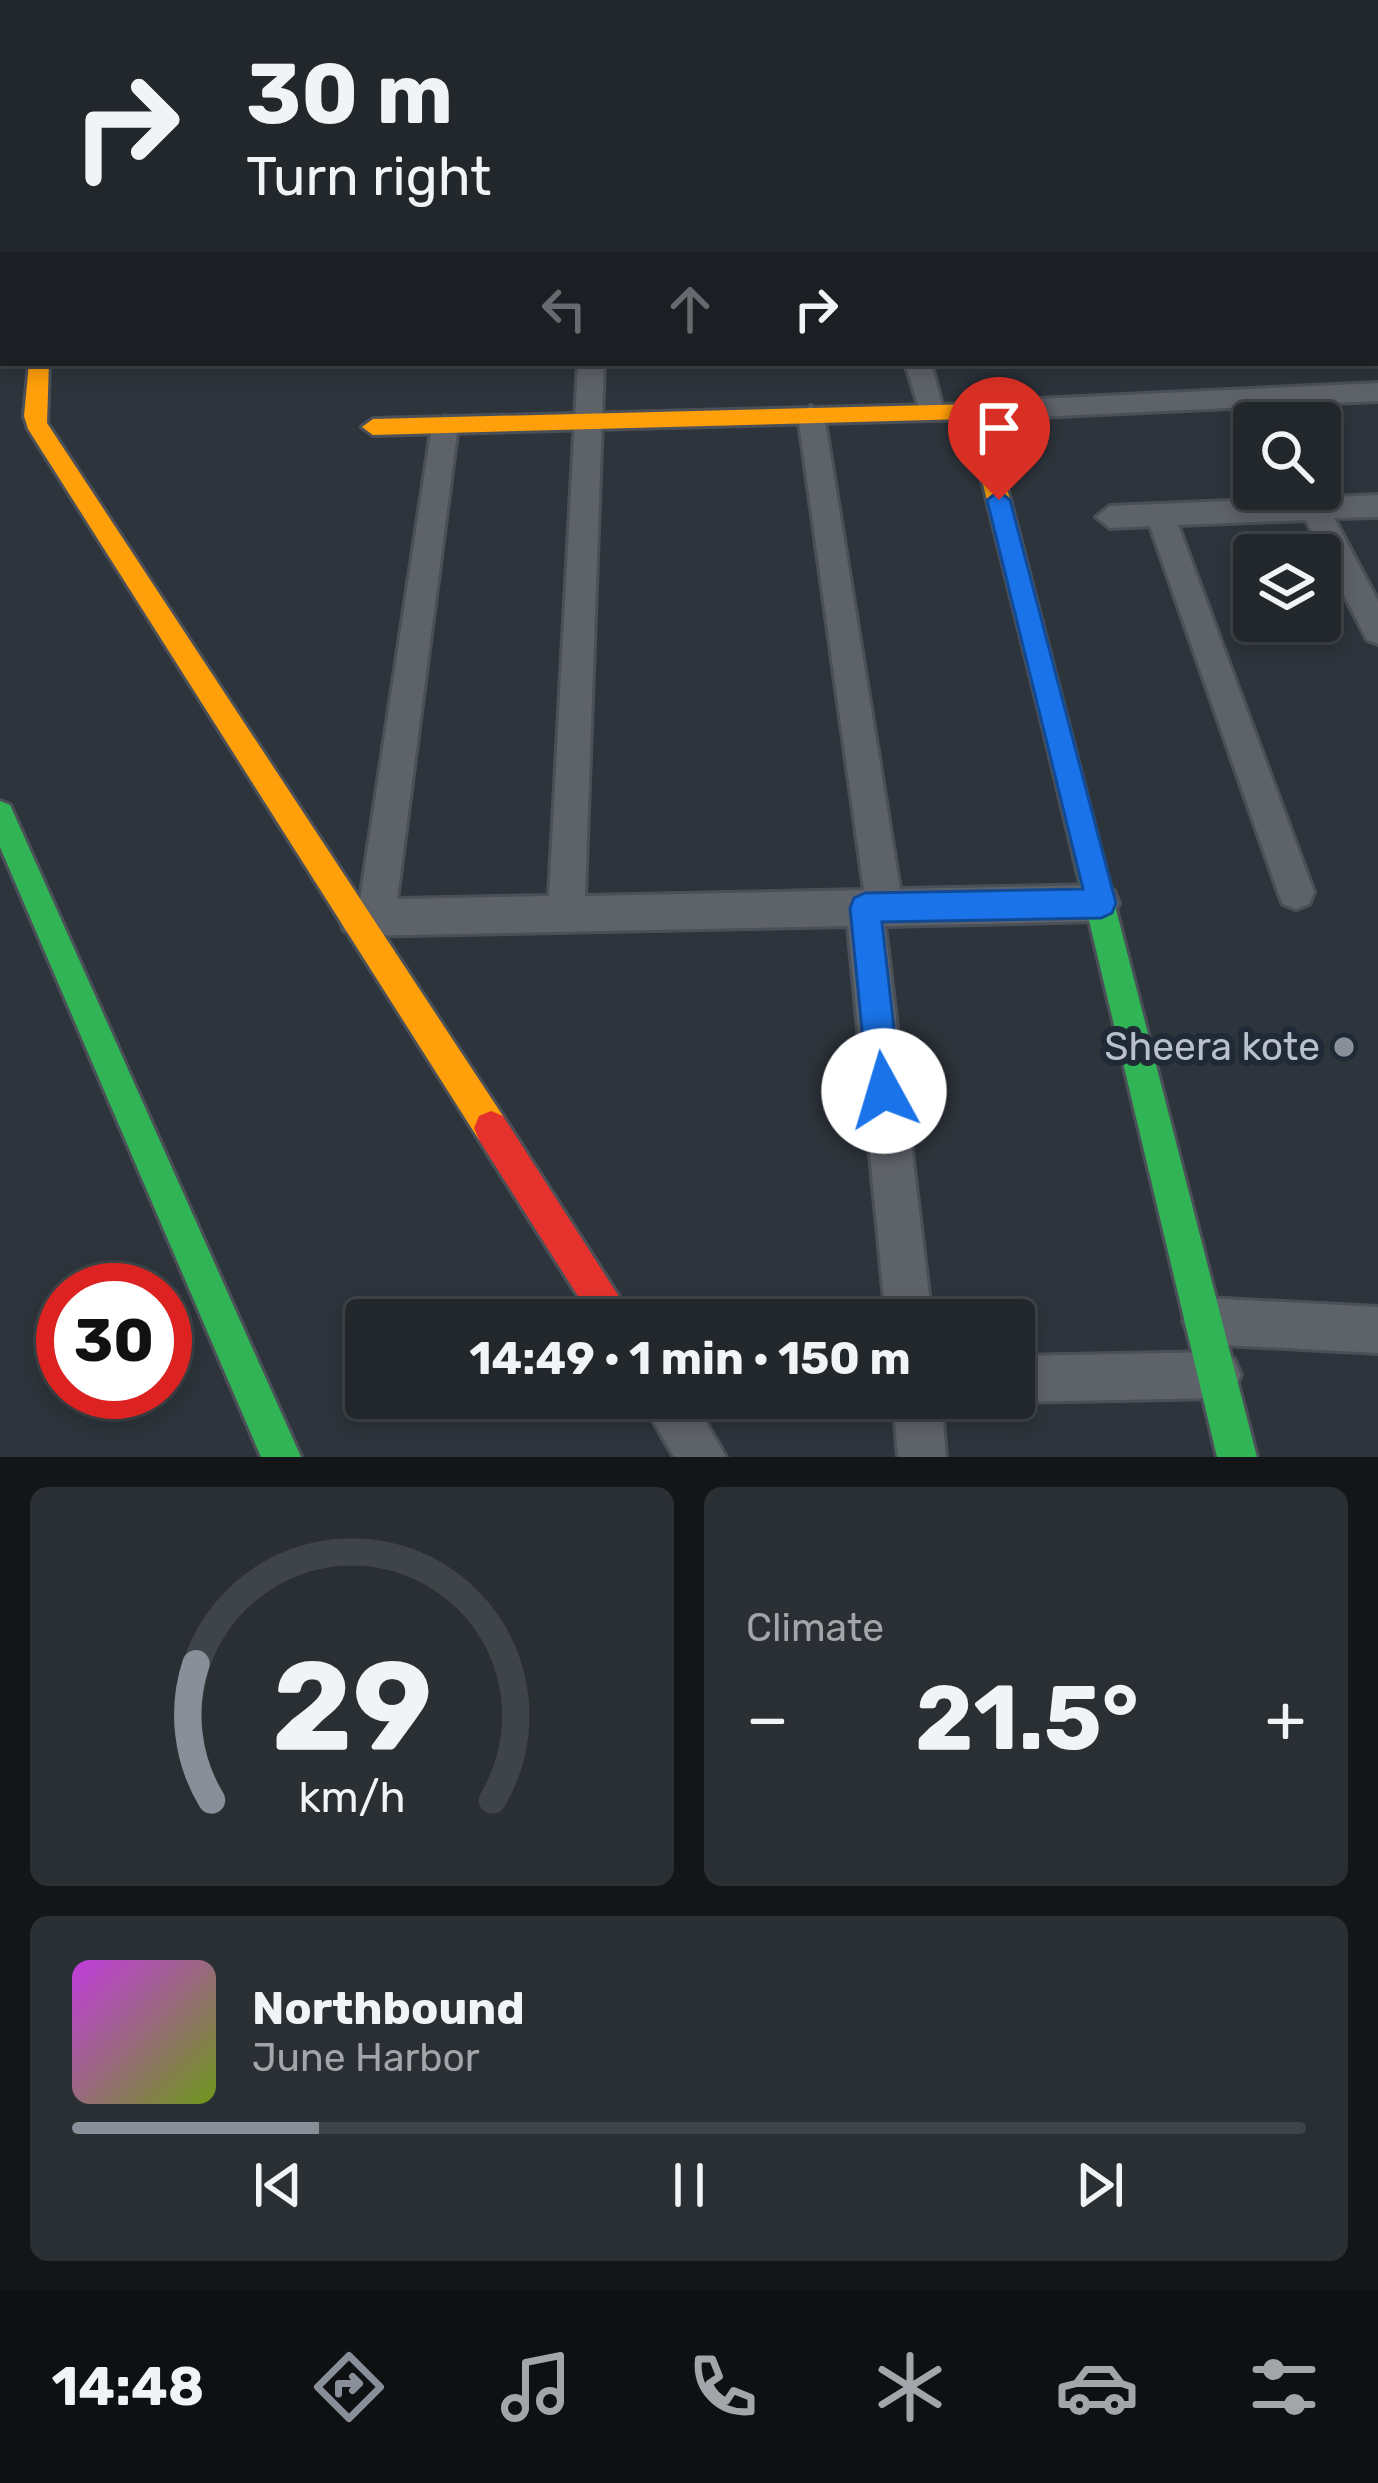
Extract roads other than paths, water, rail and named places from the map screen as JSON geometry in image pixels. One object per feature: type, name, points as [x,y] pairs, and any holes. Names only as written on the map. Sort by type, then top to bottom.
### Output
[{"type":"main road","points":[[46,366],[31,408],[36,424],[138,590],[366,917],[602,1299]]},
{"type":"main road","points":[[374,427],[976,411],[1237,1457]]},
{"type":"main road","points":[[0,814],[281,1457]]},
{"type":"street","points":[[566,914],[591,366]]},
{"type":"street","points":[[919,366],[931,412]]},
{"type":"street","points":[[976,411],[1378,392]]},
{"type":"street","points":[[811,415],[875,908],[907,1299]]},
{"type":"street","points":[[445,425],[366,917],[1101,903]]},
{"type":"street","points":[[1341,508],[1378,506]]},
{"type":"street","points":[[1109,517],[1289,510]]},
{"type":"street","points":[[1316,510],[1378,632]]},
{"type":"street","points":[[1160,515],[1296,892]]},
{"type":"street","points":[[1206,1321],[1378,1330]]},
{"type":"street","points":[[1035,1379],[1218,1376]]},
{"type":"street","points":[[677,1419],[701,1457]]},
{"type":"street","points":[[919,1419],[922,1457]]},
{"type":"place","name":"Sheera kote","points":[[1344,1047]]}]
